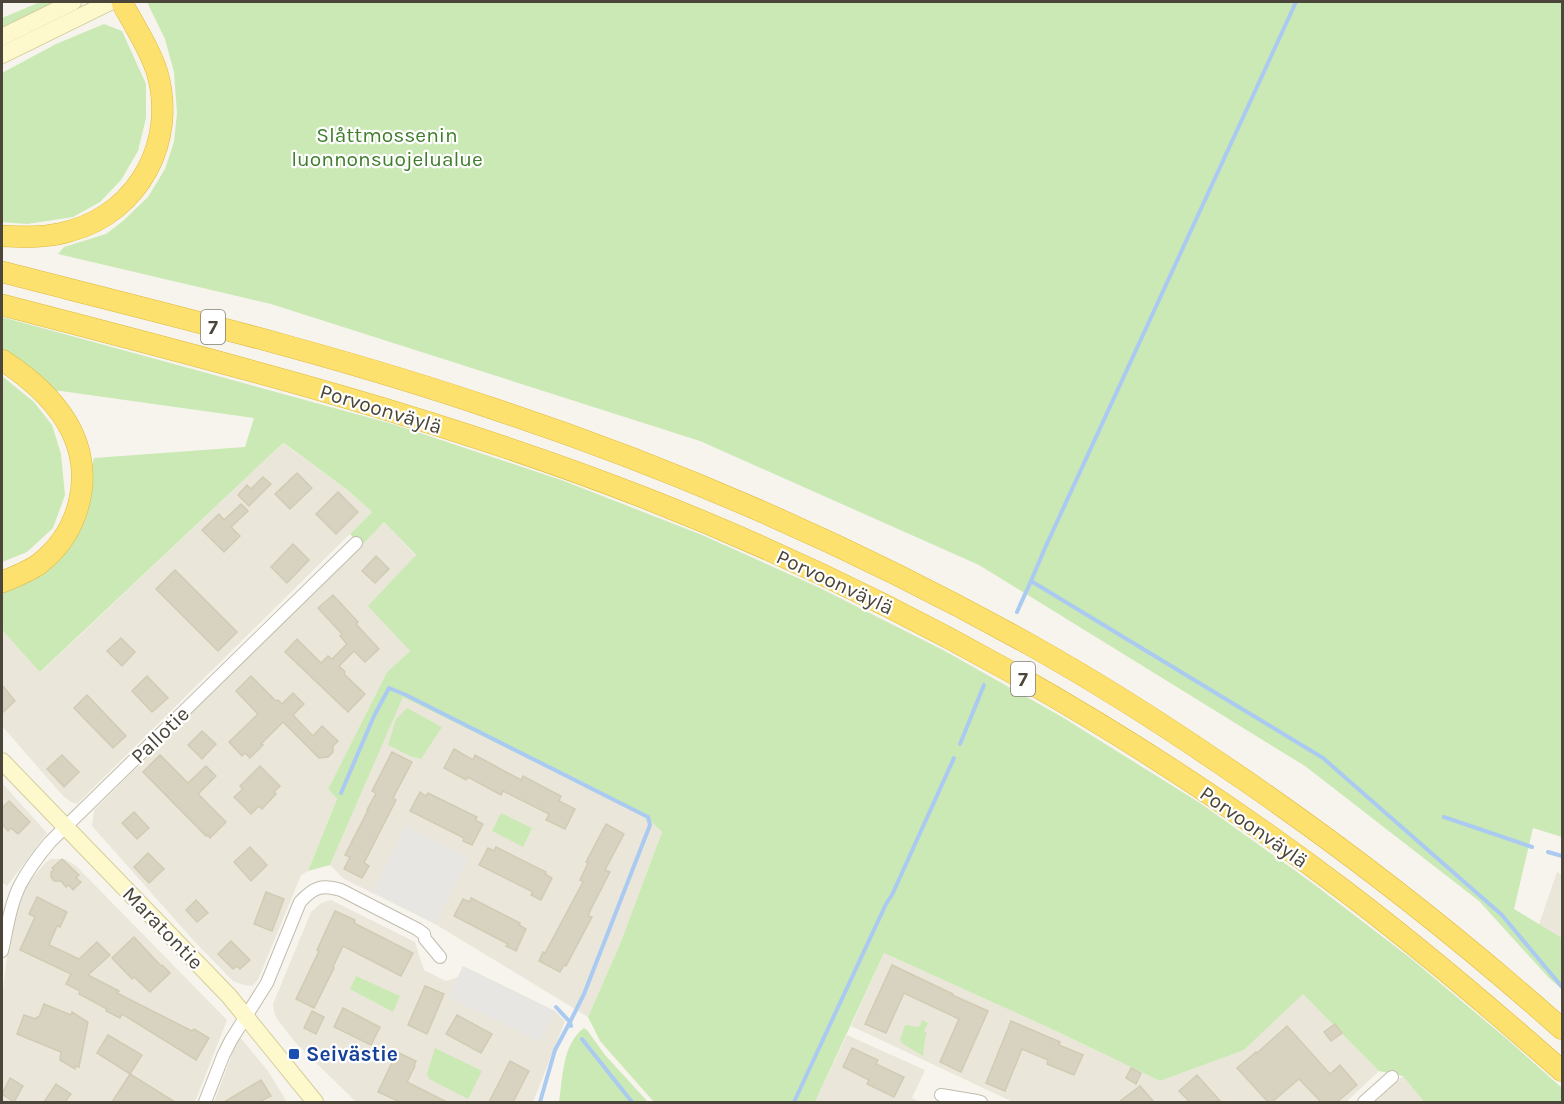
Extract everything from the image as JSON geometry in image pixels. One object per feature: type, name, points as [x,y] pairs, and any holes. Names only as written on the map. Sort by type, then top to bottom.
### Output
[{"type":"highway","points":[[2,236],[54,235],[86,226],[115,210],[129,196],[149,167],[161,131],[163,110],[161,90],[157,71],[149,52],[122,2]]},
{"type":"highway","name":"Porvoonväylä","points":[[2,272],[326,358],[496,409],[703,486],[854,554],[1037,649],[1207,754],[1364,865],[1440,924],[1563,1029]]},
{"type":"highway","name":"Porvoonväylä","points":[[2,305],[289,381],[411,416],[644,498],[756,545],[840,584],[1020,677],[1156,760],[1244,818],[1410,941],[1563,1071]]},
{"type":"highway","points":[[2,360],[23,375],[50,400],[64,418],[82,460],[82,488],[79,506],[68,532],[39,563],[2,582]]},
{"type":"main road","points":[[2,37],[73,2]]},
{"type":"main road","points":[[2,55],[110,2]]},
{"type":"main road","name":"Maratontie","points":[[2,761],[229,996],[315,1102]]},
{"type":"street","name":"Pallotie","points":[[2,951],[20,886],[47,846],[356,543]]},
{"type":"street","points":[[205,1102],[223,1056],[267,983],[300,902],[308,894],[323,886],[341,890],[417,929],[424,934],[425,939],[440,957]]},
{"type":"street","points":[[1364,1102],[1392,1077]]},
{"type":"street","points":[[941,1095],[981,1102]]},
{"type":"shaded area","points":[[283,443],[350,492],[372,512],[77,804],[71,802],[63,796],[2,726],[2,630],[41,672]]},
{"type":"shaded area","points":[[384,522],[416,556],[410,651],[387,672],[328,789],[337,799],[308,871],[301,875],[258,980],[252,986],[244,985],[233,981],[194,941],[92,826],[94,810]]},
{"type":"shaded area","points":[[403,696],[644,815],[662,832],[620,944],[588,1017],[435,924],[344,879],[330,865]]},
{"type":"shaded area","points":[[2,783],[47,833],[7,886],[2,882]]},
{"type":"shaded area","points":[[406,826],[469,858],[435,924],[372,892]]},
{"type":"shaded area","points":[[51,859],[65,859],[76,866],[227,1020],[195,1102],[2,1102],[2,999],[7,957],[20,893]]},
{"type":"shaded area","points":[[1557,872],[1562,875],[1562,959],[1535,936]]},
{"type":"shaded area","points":[[331,900],[415,942],[424,970],[446,981],[458,977],[463,966],[555,1011],[565,1021],[533,1102],[356,1102],[295,1042],[277,1019],[273,1004],[311,912],[321,903]]},
{"type":"shaded area","points":[[884,953],[1160,1081],[1244,1050],[1303,993],[1379,1071],[1346,1102],[1013,1102],[851,1026]]},
{"type":"shaded area","points":[[463,966],[555,1011],[540,1042],[448,997]]},
{"type":"shaded area","points":[[847,1035],[925,1070],[912,1098],[921,1102],[815,1102]]},
{"type":"shaded area","points":[[239,1036],[268,1071],[287,1102],[214,1102]]},
{"type":"shaded area","points":[[1403,1076],[1424,1102],[1375,1102]]},
{"type":"green space","points":[[40,2],[59,2],[2,29],[2,18]]},
{"type":"green space","name":"Slåttmossenin luonnonsuojelualue","points":[[147,2],[1562,2],[1562,837],[1533,828],[1514,909],[1562,938],[1562,989],[1549,978],[1479,901],[1305,766],[979,565],[700,441],[271,304],[58,254],[64,247],[106,234],[123,221],[148,197],[165,169],[174,142],[177,113],[174,72],[165,39]]},
{"type":"green space","points":[[104,24],[122,31],[146,84],[146,118],[138,151],[121,180],[100,202],[73,217],[27,224],[2,222],[2,73],[56,44]]},
{"type":"green space","points":[[2,317],[396,425],[564,481],[702,535],[820,588],[943,650],[1062,717],[1200,803],[1311,882],[1409,957],[1562,1088],[1562,1102],[1424,1102],[1403,1076],[1379,1071],[1303,994],[1244,1050],[1160,1081],[884,953],[815,1102],[654,1102],[600,1041],[588,1017],[620,944],[662,832],[644,815],[403,697],[330,865],[308,871],[337,799],[328,789],[387,672],[410,651],[368,606],[416,555],[384,522],[361,546],[350,534],[372,512],[350,492],[288,446],[283,443],[40,672],[2,630],[2,586],[82,515],[94,458],[245,447],[254,418],[48,391],[2,355]]},
{"type":"green space","points":[[2,376],[34,402],[52,425],[61,454],[65,495],[53,528],[27,552],[2,562]]},
{"type":"green space","points":[[407,708],[442,727],[421,759],[388,745],[396,719]]},
{"type":"green space","points":[[501,813],[532,828],[523,847],[492,831]]},
{"type":"green space","points":[[356,976],[400,996],[393,1012],[350,989]]},
{"type":"green space","points":[[922,1020],[928,1023],[924,1031],[927,1033],[923,1056],[900,1040],[905,1025],[919,1027]]},
{"type":"green space","points":[[584,1028],[648,1102],[559,1102],[567,1052],[571,1043]]},
{"type":"green space","points":[[435,1048],[482,1071],[468,1099],[429,1079],[427,1074]]},
{"type":"building","points":[[297,473],[312,488],[290,509],[275,494]]},
{"type":"building","points":[[263,477],[271,484],[249,506],[238,495],[247,485],[251,489]]},
{"type":"building","points":[[338,492],[358,512],[336,534],[316,514]]},
{"type":"building","points":[[241,504],[248,511],[231,527],[240,536],[224,552],[202,530],[219,514],[224,520]]},
{"type":"building","points":[[293,544],[309,560],[287,583],[271,567]]},
{"type":"building","points":[[376,556],[389,569],[375,583],[362,571]]},
{"type":"building","points":[[175,570],[237,632],[218,651],[156,589]]},
{"type":"building","points":[[333,595],[379,649],[365,662],[354,651],[339,666],[365,694],[348,712],[285,652],[297,639],[321,663],[328,656],[332,659],[347,644],[340,636],[342,634],[318,608]]},
{"type":"building","points":[[121,638],[135,652],[122,666],[107,651]]},
{"type":"building","points":[[147,676],[168,698],[152,712],[132,691]]},
{"type":"building","points":[[251,676],[282,704],[293,693],[304,704],[293,715],[313,736],[322,726],[338,741],[333,746],[333,752],[328,757],[319,758],[283,722],[250,758],[245,753],[242,756],[229,742],[258,714],[236,691]]},
{"type":"building","points":[[2,685],[15,701],[2,713]]},
{"type":"building","points":[[87,695],[126,736],[113,748],[74,708]]},
{"type":"building","points":[[202,731],[216,744],[202,759],[188,745]]},
{"type":"building","points":[[454,749],[473,760],[475,755],[521,780],[523,776],[561,796],[559,801],[575,809],[565,829],[546,820],[549,814],[503,791],[501,795],[468,777],[466,780],[444,768]]},
{"type":"building","points":[[392,752],[412,762],[393,798],[396,800],[364,863],[369,866],[362,878],[344,869],[350,857],[345,855],[376,793],[372,791]]},
{"type":"building","points":[[62,755],[79,772],[64,787],[47,769]]},
{"type":"building","points":[[160,755],[188,783],[206,766],[216,776],[198,794],[226,822],[210,838],[143,772]]},
{"type":"building","points":[[260,766],[280,786],[262,809],[259,806],[251,814],[234,797],[243,789],[240,786]]},
{"type":"building","points":[[420,792],[426,796],[428,793],[477,817],[475,820],[483,824],[472,845],[463,841],[464,838],[410,811]]},
{"type":"building","points":[[9,801],[30,822],[18,834],[11,828],[8,831],[2,824],[2,808]]},
{"type":"building","points":[[134,812],[149,828],[137,839],[122,823]]},
{"type":"building","points":[[606,824],[624,834],[605,870],[610,872],[588,916],[592,917],[566,966],[564,965],[560,972],[539,961],[583,882],[580,880],[588,863],[586,862]]},
{"type":"building","points":[[250,847],[267,865],[251,881],[234,862]]},
{"type":"building","points":[[496,847],[546,872],[545,874],[552,878],[541,900],[531,895],[533,892],[479,865],[488,848],[494,851]]},
{"type":"building","points":[[148,853],[164,869],[149,883],[134,867]]},
{"type":"building","points":[[62,859],[79,875],[76,878],[81,882],[73,890],[69,885],[66,887],[61,881],[54,881],[51,877],[51,872],[54,870],[52,868]]},
{"type":"building","points":[[266,892],[284,899],[272,931],[254,924]]},
{"type":"building","points":[[37,897],[67,912],[60,927],[57,926],[49,945],[79,959],[97,942],[110,955],[88,975],[119,991],[117,993],[209,1038],[196,1060],[122,1014],[120,1018],[79,994],[80,991],[66,984],[71,974],[20,950],[35,917],[29,914]]},
{"type":"building","points":[[471,898],[520,923],[519,925],[526,929],[516,951],[506,946],[508,944],[454,916],[463,899],[470,902]]},
{"type":"building","points":[[196,900],[208,913],[197,922],[186,910]]},
{"type":"building","points":[[335,911],[413,953],[401,976],[343,946],[314,1008],[296,999]]},
{"type":"building","points":[[134,937],[170,973],[150,992],[134,977],[132,979],[112,958]]},
{"type":"building","points":[[231,941],[250,960],[240,969],[237,966],[233,969],[218,954]]},
{"type":"building","points":[[892,965],[988,1011],[961,1072],[940,1062],[959,1019],[904,993],[886,1033],[865,1024]]},
{"type":"building","points":[[425,986],[444,994],[427,1034],[408,1025]]},
{"type":"building","points":[[44,1004],[71,1015],[72,1012],[88,1022],[79,1067],[75,1066],[75,1069],[60,1060],[61,1052],[17,1034],[24,1015],[36,1019]]},
{"type":"building","points":[[343,1008],[380,1027],[371,1045],[334,1027]]},
{"type":"building","points":[[312,1011],[324,1017],[316,1034],[304,1028]]},
{"type":"building","points":[[457,1015],[492,1034],[481,1053],[446,1034]]},
{"type":"building","points":[[1011,1021],[1060,1042],[1059,1045],[1083,1055],[1074,1075],[1047,1064],[1048,1060],[1022,1049],[1005,1091],[986,1083]]},
{"type":"building","points":[[1335,1024],[1342,1033],[1331,1041],[1324,1032]]},
{"type":"building","points":[[1287,1026],[1330,1074],[1340,1065],[1357,1085],[1337,1102],[1321,1102],[1299,1079],[1272,1102],[1268,1102],[1237,1068]]},
{"type":"building","points":[[108,1035],[142,1055],[130,1074],[97,1053]]},
{"type":"building","points":[[852,1048],[878,1060],[876,1064],[904,1077],[894,1097],[867,1084],[869,1080],[843,1067]]},
{"type":"building","points":[[397,1052],[416,1061],[407,1082],[447,1102],[400,1102],[378,1092]]},
{"type":"building","points":[[510,1061],[529,1071],[513,1102],[489,1102]]},
{"type":"building","points":[[1131,1068],[1141,1073],[1136,1084],[1126,1078]]},
{"type":"building","points":[[130,1074],[175,1102],[112,1102]]},
{"type":"building","points":[[1197,1075],[1221,1102],[1190,1102],[1179,1091]]},
{"type":"building","points":[[10,1078],[23,1086],[14,1102],[2,1094]]},
{"type":"building","points":[[261,1080],[271,1096],[259,1102],[224,1102]]},
{"type":"building","points":[[56,1084],[71,1094],[65,1102],[44,1102]]},
{"type":"building","points":[[1140,1086],[1154,1102],[1119,1102]]},
{"type":"waterway","points":[[1031,581],[1296,2]]},
{"type":"waterway","points":[[1017,612],[1031,581],[1323,758],[1502,915],[1562,987]]},
{"type":"waterway","points":[[960,744],[984,685]]},
{"type":"waterway","points":[[341,793],[374,716],[389,688],[648,817],[650,825],[584,994],[570,1022],[571,1026]]},
{"type":"waterway","points":[[794,1102],[954,758]]},
{"type":"waterway","points":[[1444,817],[1532,847]]},
{"type":"waterway","points":[[1548,852],[1562,856]]},
{"type":"waterway","points":[[540,1102],[555,1050],[570,1022],[556,1007]]},
{"type":"waterway","points":[[582,1039],[632,1102]]},
{"type":"place","name":"Seivästie","points":[[294,1054]]}]
